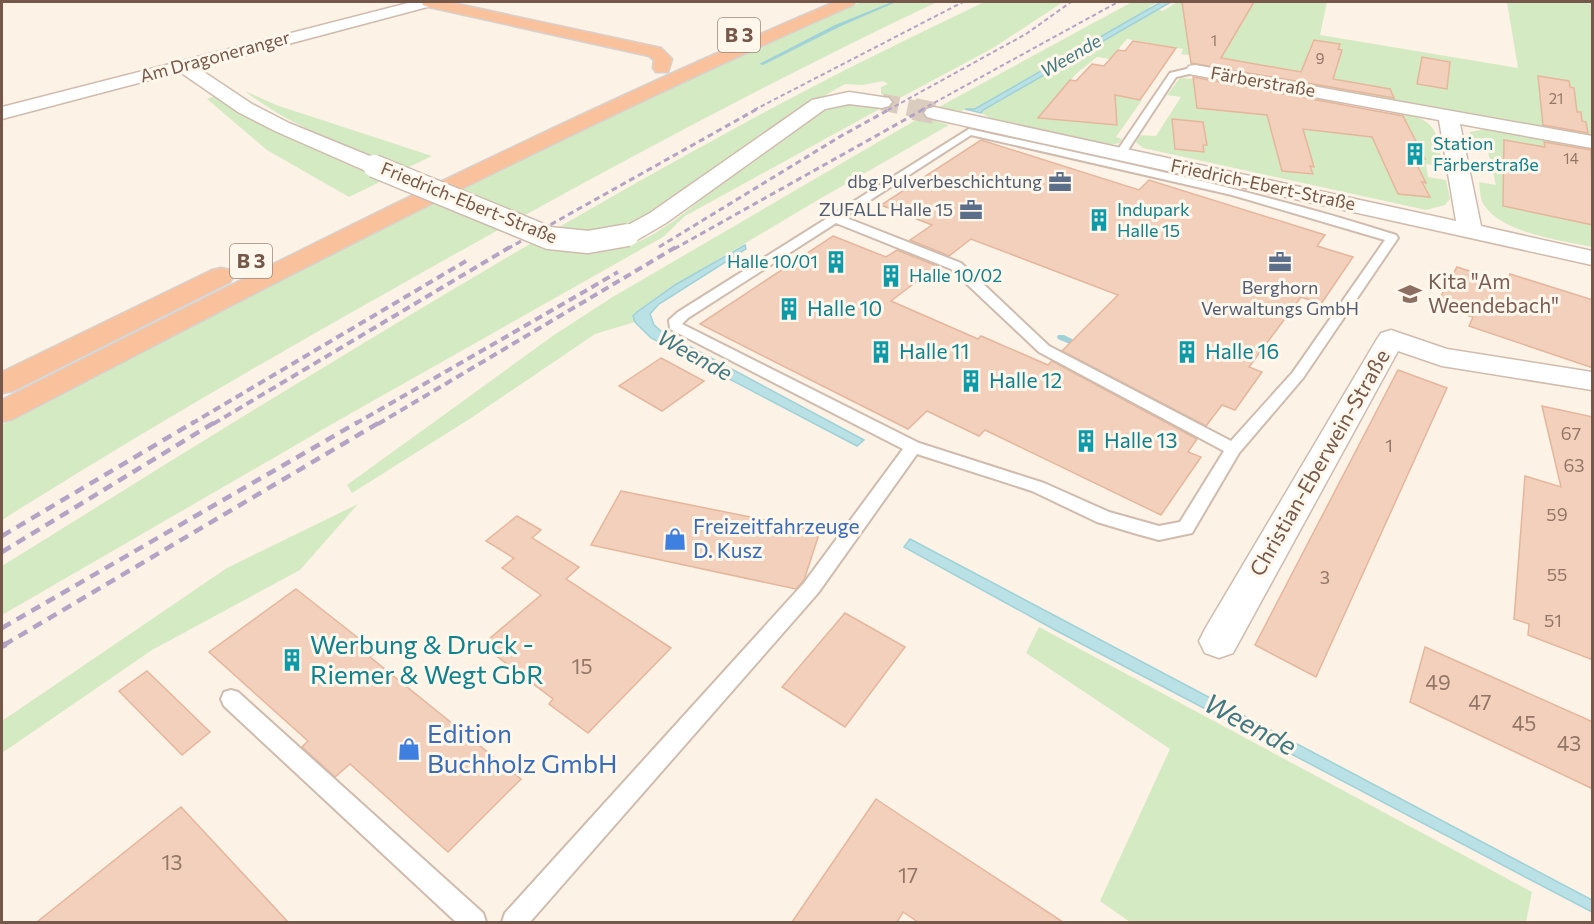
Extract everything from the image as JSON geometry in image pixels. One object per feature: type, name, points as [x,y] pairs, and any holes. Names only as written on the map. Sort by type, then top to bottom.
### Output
[{"type":"highway","points":[[430,2],[659,60]]},
{"type":"highway","name":"B 3","points":[[2,384],[659,60],[816,2]]},
{"type":"highway","name":"B 3","points":[[2,412],[474,174],[703,65],[847,2]]},
{"type":"street","name":"Am Dragoneranger","points":[[2,113],[430,2]]},
{"type":"street","name":"Friedrich-Ebert-Straße","points":[[183,66],[263,117],[374,166],[549,238],[570,242],[593,242],[628,235],[658,218],[819,104],[849,98],[882,102]]},
{"type":"street","name":"Färberstraße","points":[[1195,69],[1593,142]]},
{"type":"street","name":"Friedrich-Ebert-Straße","points":[[934,113],[1593,258]]},
{"type":"street","points":[[1448,116],[1470,231]]},
{"type":"street","name":"Christian-Eberwein-Straße","points":[[1219,641],[1391,339],[1442,357],[1593,381]]},
{"type":"lane","name":"Färberstraße","points":[[1120,154],[1173,75],[1195,69]]},
{"type":"lane","points":[[969,132],[1210,186],[1337,218],[1392,238],[1298,375],[1233,449],[1186,528],[1159,533],[1104,516],[1038,487],[913,447],[675,326],[676,320],[683,315],[835,218],[969,132]]},
{"type":"lane","points":[[835,218],[956,266],[1044,349],[1233,449]]},
{"type":"lane","points":[[514,922],[811,588],[913,447]]},
{"type":"lane","points":[[231,699],[474,922]]},
{"type":"green space","points":[[861,2],[937,2],[742,99],[486,237],[211,393],[2,520],[2,425],[214,314],[535,153]]},
{"type":"green space","points":[[984,2],[1063,2],[993,48],[898,99],[881,94],[881,87],[888,84],[883,81],[863,85],[845,84],[812,103],[627,246],[671,222],[749,159],[817,113],[842,105],[885,106],[685,216],[663,237],[339,420],[2,615],[2,566],[387,329],[582,214],[805,91]]},
{"type":"green space","points":[[1132,2],[1158,2],[1149,7],[1163,11],[1177,2],[1327,2],[1320,35],[1518,68],[1507,2],[1592,2],[1592,138],[1231,72],[1235,63],[1181,54],[1183,49],[1127,39],[1110,59],[1097,57],[1066,85],[1142,100],[1116,137],[1122,139],[1120,143],[1102,146],[1004,125],[981,113],[966,109],[961,111],[937,108]]},
{"type":"green space","points":[[1180,78],[1232,82],[1345,102],[1344,108],[1390,116],[1391,111],[1417,117],[1431,126],[1435,132],[1443,167],[1426,164],[1428,177],[1446,180],[1450,199],[1445,205],[1426,210],[1143,148],[1136,142],[1140,135],[1156,136],[1181,97],[1167,95]]},
{"type":"green space","points":[[245,91],[276,105],[432,156],[405,169],[302,126],[282,116]]},
{"type":"green space","points":[[215,96],[270,128],[386,179],[349,197],[267,150],[207,99]]},
{"type":"green space","points":[[921,117],[949,125],[675,285],[637,312],[633,316],[635,322],[595,334],[471,418],[352,493],[347,485],[554,335],[611,298]]},
{"type":"green space","points":[[1487,129],[1592,148],[1592,247],[1519,229],[1493,215],[1484,205],[1479,182],[1496,185],[1487,148],[1470,146],[1470,132]]},
{"type":"green space","points":[[358,504],[300,570],[152,650],[2,753],[2,721],[227,568]]},
{"type":"green space","points":[[1039,627],[1532,892],[1526,922],[1130,922],[1100,901],[1170,749],[1026,653]]},
{"type":"water","name":"Weende","points":[[1161,2],[1171,2],[981,113],[965,109],[975,109]]},
{"type":"water","name":"Weende","points":[[745,245],[746,249],[659,304],[650,314],[654,325],[661,331],[864,440],[857,446],[651,338],[635,322],[633,316],[637,312],[675,285]]},
{"type":"water","name":"Weende","points":[[910,539],[1592,900],[1592,912],[1057,631],[904,547]]},
{"type":"building","points":[[1182,2],[1254,2],[1221,58],[1301,72],[1314,40],[1340,44],[1338,49],[1342,50],[1333,79],[1390,89],[1394,98],[1191,63]]},
{"type":"building","points":[[1133,41],[1176,48],[1140,100],[1115,95],[1117,125],[1038,118],[1070,80],[1076,81],[1092,64],[1104,66],[1118,50],[1125,51]]},
{"type":"building","points":[[1422,57],[1450,62],[1447,89],[1417,84]]},
{"type":"building","points":[[1538,76],[1569,81],[1570,87],[1574,88],[1577,112],[1581,112],[1582,121],[1586,122],[1588,133],[1543,125]]},
{"type":"building","points":[[1193,77],[1403,116],[1425,159],[1413,157],[1430,197],[1398,194],[1372,137],[1303,129],[1314,167],[1310,166],[1313,174],[1282,171],[1267,115],[1197,108]]},
{"type":"building","points":[[1172,119],[1203,122],[1207,145],[1203,145],[1204,152],[1175,149]]},
{"type":"building","name":"Indupark Halle 15","points":[[981,140],[1139,190],[1149,180],[1325,235],[1317,246],[1353,257],[1321,304],[1301,297],[1249,367],[1262,372],[1235,410],[1222,405],[1206,426],[1062,351],[1118,295],[971,239],[949,256],[910,240],[932,225],[881,205]]},
{"type":"building","points":[[1504,140],[1545,147],[1544,142],[1591,150],[1593,225],[1503,206]]},
{"type":"building","points":[[833,236],[886,257],[897,250],[937,266],[891,301],[978,339],[981,336],[1048,365],[1052,361],[1197,439],[1188,452],[1201,457],[1161,515],[985,430],[979,436],[927,411],[908,429],[700,324]]},
{"type":"building","points":[[1457,267],[1506,283],[1510,274],[1593,300],[1593,368],[1469,326],[1473,317],[1436,305]]},
{"type":"building","points":[[661,358],[704,381],[662,411],[619,386]]},
{"type":"building","points":[[1398,370],[1447,388],[1316,677],[1255,645]]},
{"type":"building","points":[[1542,406],[1593,417],[1593,660],[1528,635],[1529,624],[1514,619],[1525,476],[1561,487]]},
{"type":"building","points":[[621,491],[820,531],[804,580],[796,589],[591,545]]},
{"type":"building","points":[[517,516],[541,530],[532,538],[579,567],[566,579],[671,648],[588,733],[549,704],[553,699],[482,645],[541,595],[502,568],[514,558],[486,541]]},
{"type":"building","points":[[296,589],[376,652],[370,657],[521,779],[448,852],[350,764],[335,777],[302,747],[308,741],[209,652]]},
{"type":"building","points":[[845,613],[905,647],[845,727],[782,687]]},
{"type":"building","points":[[1425,647],[1593,722],[1593,789],[1410,702]]},
{"type":"building","points":[[147,671],[210,732],[182,755],[119,691]]},
{"type":"building","points":[[876,799],[1063,922],[918,922],[903,912],[897,922],[792,922]]},
{"type":"building","points":[[181,807],[288,922],[37,922]]},
{"type":"waterway","points":[[399,2],[410,4]]},
{"type":"waterway","points":[[761,64],[837,26],[894,2]]},
{"type":"waterway","points":[[1061,337],[1082,346]]},
{"type":"tunnel","points":[[882,102],[921,110]]},
{"type":"tunnel","points":[[914,109],[934,113]]},
{"type":"railway","points":[[754,110],[963,2]]},
{"type":"railway","points":[[888,110],[1026,34],[1071,2]]},
{"type":"railway","points":[[921,110],[1118,2]]},
{"type":"railway","points":[[507,249],[757,109]]},
{"type":"railway","points":[[659,247],[841,136],[890,109]]},
{"type":"railway","points":[[674,249],[924,109]]},
{"type":"railway","points":[[213,424],[510,247]]},
{"type":"railway","points":[[378,424],[676,247]]},
{"type":"railway","points":[[191,424],[466,261]]},
{"type":"railway","points":[[355,424],[618,272]]},
{"type":"railway","points":[[2,536],[194,422]]},
{"type":"railway","points":[[2,552],[215,422]]},
{"type":"railway","points":[[2,628],[358,422]]},
{"type":"railway","points":[[4,645],[380,422]]},
{"type":"place","name":"Station Färberstraße","points":[[1415,154]]},
{"type":"place","name":"dbg Pulverbeschichtung","points":[[1060,182]]},
{"type":"place","name":"ZUFALL Halle 15","points":[[971,210]]},
{"type":"place","name":"Indupark Halle 15","points":[[1099,220]]},
{"type":"place","name":"Halle 10/01","points":[[836,262]]},
{"type":"place","name":"Berghorn Verwaltungs GmbH","points":[[1280,262]]},
{"type":"place","name":"Halle 10/02","points":[[891,276]]},
{"type":"place","name":"Kita \"Am Weendebach\"","points":[[1410,294]]},
{"type":"place","name":"Halle 10","points":[[789,309]]},
{"type":"place","name":"Halle 11","points":[[881,352]]},
{"type":"place","name":"Halle 16","points":[[1187,352]]},
{"type":"place","name":"Halle 12","points":[[971,381]]},
{"type":"place","name":"Halle 13","points":[[1086,441]]},
{"type":"place","name":"Freizeitfahrzeuge D. Kusz","points":[[675,539]]},
{"type":"place","name":"Werbung & Druck - Riemer & Wegt GbR","points":[[292,660]]},
{"type":"place","name":"Edition Buchholz GmbH","points":[[409,749]]}]
